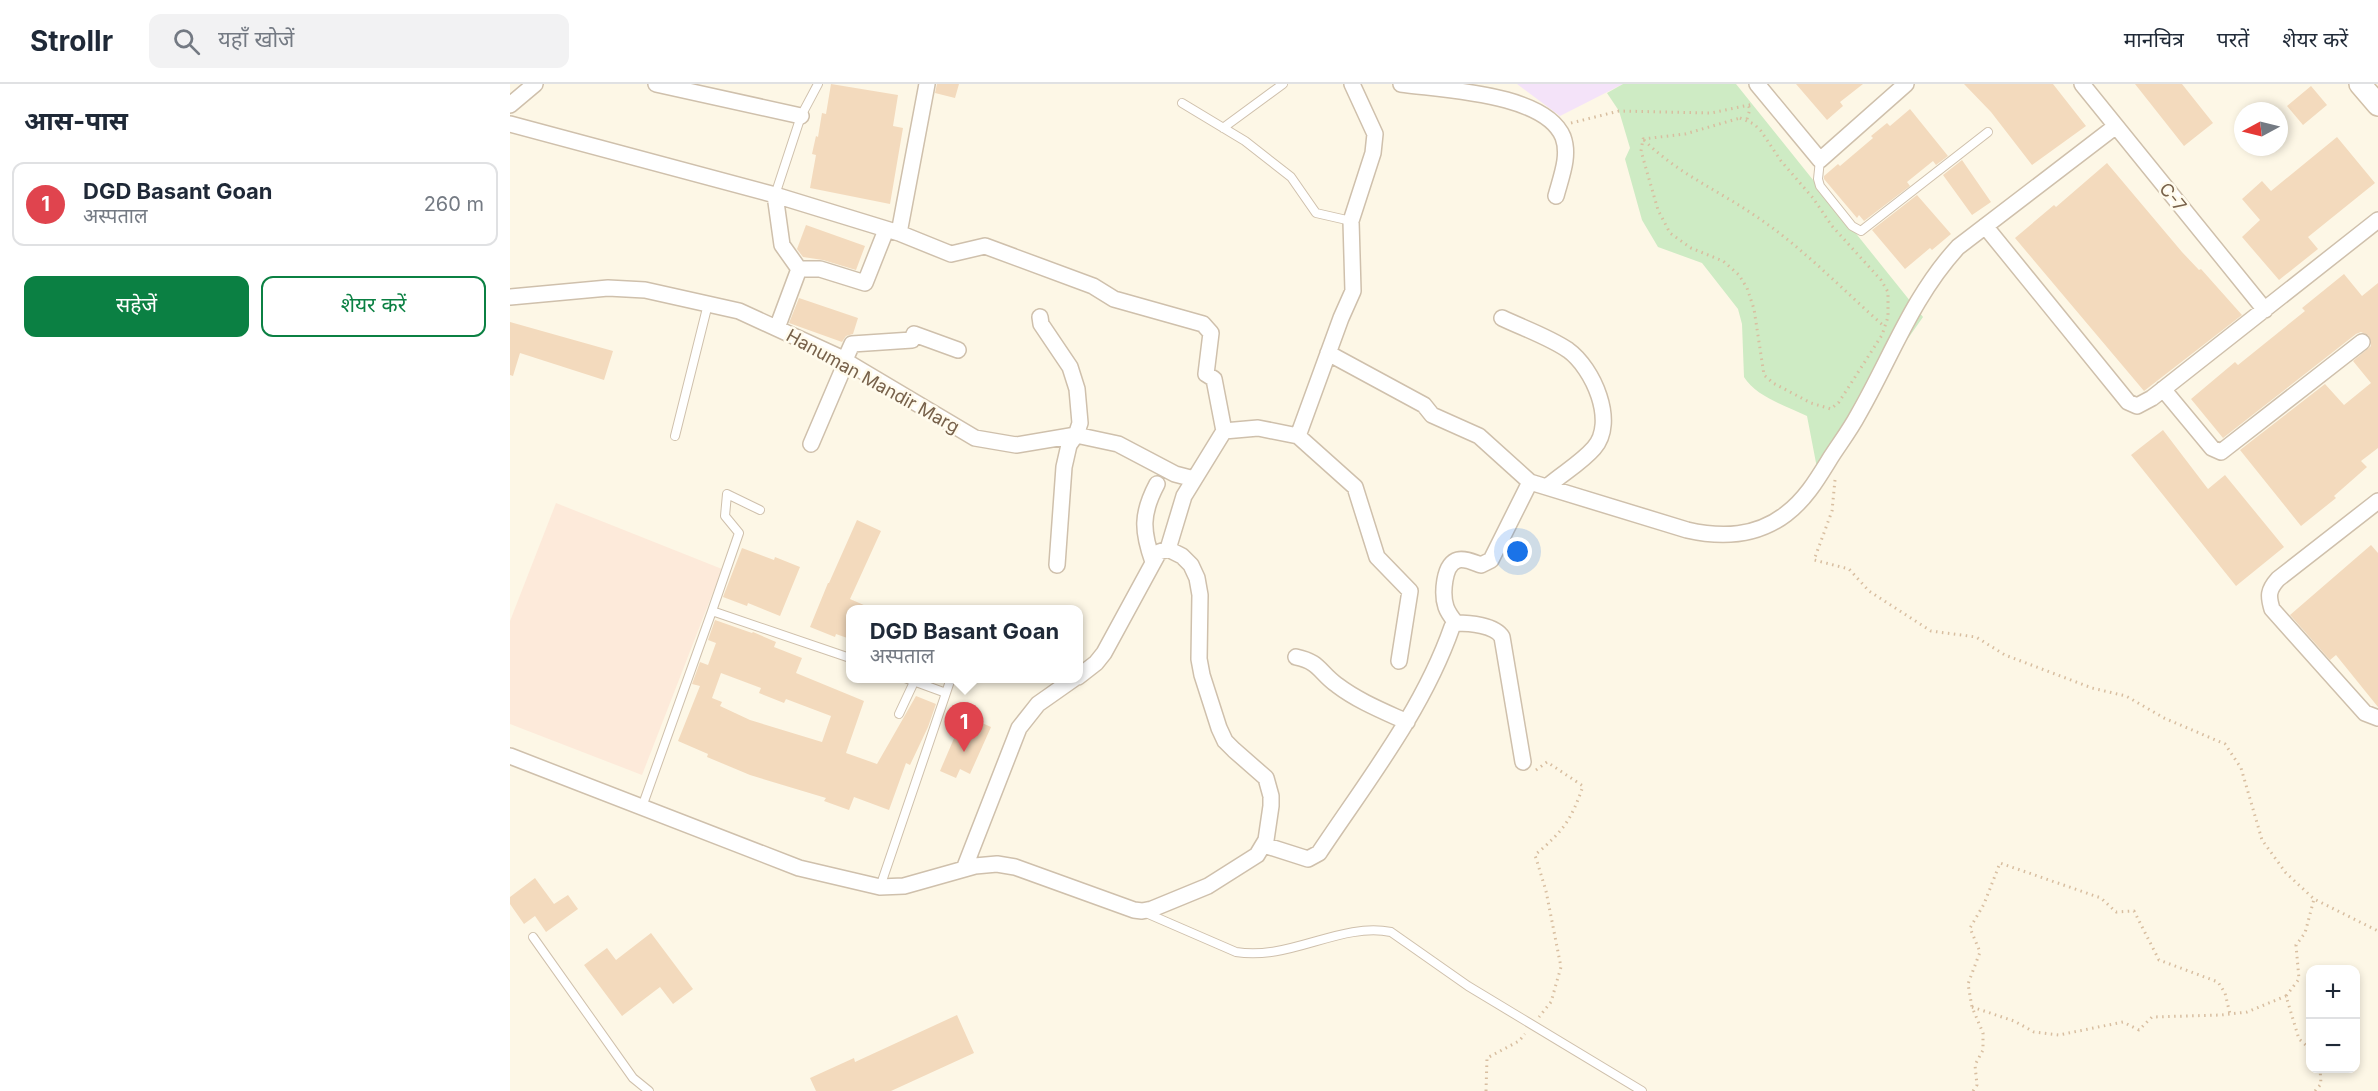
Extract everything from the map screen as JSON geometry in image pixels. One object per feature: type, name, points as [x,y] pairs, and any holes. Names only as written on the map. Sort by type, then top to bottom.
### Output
[{"type":"main road","points":[[2360,84],[2378,105]]},
{"type":"street","points":[[510,105],[535,84]]},
{"type":"street","points":[[656,84],[801,116]]},
{"type":"street","points":[[799,268],[820,269],[865,283],[892,231],[927,84]]},
{"type":"street","points":[[1298,436],[1353,291],[1351,220],[1373,153],[1375,134],[1352,84]]},
{"type":"street","points":[[1401,84],[1490,98],[1522,105],[1544,115],[1563,137],[1566,153],[1556,196]]},
{"type":"street","points":[[1766,90],[1820,160],[1906,84]]},
{"type":"street","name":"C-7","points":[[2082,84],[2265,310]]},
{"type":"street","points":[[510,124],[775,195],[892,231],[951,254],[985,246],[1093,286],[1114,299],[1203,324],[1211,333],[1206,374],[1214,380],[1224,431],[1184,496],[1168,549]]},
{"type":"street","points":[[1328,353],[1424,405],[1432,415],[1479,436],[1530,482],[1687,530],[1713,536],[1736,535],[1763,527],[1785,516],[1802,501],[1858,415],[1904,322],[1931,278],[1958,247],[2116,126]]},
{"type":"street","points":[[775,195],[782,245],[799,268]]},
{"type":"street","points":[[1985,225],[2128,402],[2137,406],[2163,389],[2378,220]]},
{"type":"street","points":[[777,328],[799,268]]},
{"type":"street","name":"Hanuman Mandir Marg","points":[[510,297],[608,288],[645,290],[739,311],[837,356],[975,438],[1016,445],[1076,435],[1118,444],[1175,474],[1194,480]]},
{"type":"street","points":[[1040,317],[1041,324],[1070,368],[1077,389],[1080,423],[1069,445],[1064,467],[1057,565]]},
{"type":"street","points":[[1502,318],[1572,354],[1588,371],[1601,402],[1603,412],[1601,436],[1595,447],[1548,486]]},
{"type":"street","points":[[811,444],[852,344],[912,340],[914,334],[958,350]]},
{"type":"street","points":[[2163,389],[2212,448],[2222,452],[2362,342]]},
{"type":"street","points":[[1224,431],[1258,428],[1298,436],[1355,487],[1377,557],[1410,591],[1399,661]]},
{"type":"street","points":[[1523,762],[1502,637],[1499,632],[1491,629],[1456,622],[1449,614],[1444,599],[1447,573],[1457,560],[1481,565],[1491,560],[1530,482]]},
{"type":"street","points":[[1153,562],[1146,543],[1144,520],[1149,500],[1157,484]]},
{"type":"street","points":[[2378,501],[2278,579],[2270,588],[2269,598],[2272,609],[2365,713],[2378,718]]},
{"type":"street","points":[[510,756],[799,868],[880,887],[904,886],[986,864],[1015,867],[1142,911],[1182,898],[1208,886],[1257,855],[1264,846],[1271,806],[1269,787],[1266,778],[1225,741],[1219,728],[1200,667],[1200,596],[1197,578],[1191,565],[1182,556],[1168,549],[1159,552],[1104,653],[1083,673]]},
{"type":"street","points":[[1264,846],[1308,859],[1319,853],[1407,722],[1431,681],[1456,622]]},
{"type":"street","points":[[1296,657],[1312,660],[1335,684],[1362,701],[1407,722]]},
{"type":"street","points":[[964,869],[1019,729],[1038,704],[1069,683]]},
{"type":"lane","points":[[775,195],[801,116],[818,84]]},
{"type":"lane","points":[[1223,128],[1283,84]]},
{"type":"lane","points":[[1182,103],[1245,141],[1291,177],[1316,213],[1351,220]]},
{"type":"lane","points":[[1820,160],[1818,179],[1820,186],[1852,226],[1861,231],[1988,132]]},
{"type":"lane","points":[[675,436],[708,304]]},
{"type":"lane","points":[[642,807],[739,533],[725,516],[727,494],[760,510]]},
{"type":"lane","points":[[712,611],[846,657]]},
{"type":"lane","points":[[899,714],[914,683]]},
{"type":"lane","points":[[917,683],[946,693]]},
{"type":"lane","points":[[880,887],[949,683]]},
{"type":"lane","points":[[1142,911],[1236,952],[1252,955],[1279,952],[1361,931],[1378,929],[1391,932],[1460,980],[1642,1091]]},
{"type":"lane","points":[[533,937],[633,1078],[649,1091]]},
{"type":"path","points":[[1553,123],[1574,122],[1625,111],[1711,113],[1748,105],[1766,90]]},
{"type":"path","points":[[1747,119],[1750,109],[1748,105]]},
{"type":"path","points":[[1734,119],[1747,119],[1761,131],[1781,161],[1817,203],[1832,226],[1884,284],[1889,300],[1885,327],[1834,408],[1811,403],[1773,383],[1764,375],[1751,300],[1739,275],[1723,261],[1679,241],[1670,233],[1664,223],[1641,151],[1643,139],[1685,134],[1734,119]]},
{"type":"path","points":[[1643,139],[1673,166],[1779,232],[1885,327]]},
{"type":"path","points":[[1826,465],[1836,482],[1835,491],[1832,511],[1814,560],[1849,569],[1869,591],[1931,631],[1976,638],[2005,655],[2092,688],[2126,696],[2164,718],[2225,744],[2241,768],[2262,840],[2286,873],[2314,899],[2378,931]]},
{"type":"path","points":[[1486,1091],[1487,1058],[1519,1041],[1551,1002],[1561,967],[1546,891],[1535,855],[1560,834],[1574,813],[1583,786],[1547,762],[1527,776],[1523,762]]},
{"type":"path","points":[[1973,1091],[1977,1085],[1976,1065],[1983,1050],[1983,1033],[1972,1006],[1968,984],[1980,952],[1970,928],[1984,904],[2000,863],[2101,898],[2116,912],[2134,911],[2159,960],[2218,982],[2225,993],[2230,1014]]},
{"type":"path","points":[[1972,1006],[2014,1021],[2034,1032],[2059,1035],[2123,1022],[2139,1030],[2152,1017],[2247,1012],[2286,996],[2299,979],[2296,945],[2305,933],[2314,899]]},
{"type":"path","points":[[2286,996],[2299,1038],[2306,1045]]},
{"type":"path","points":[[2315,1091],[2321,1084],[2320,1073]]},
{"type":"shaded area","points":[[1517,84],[1623,84],[1560,116]]},
{"type":"shaded area","points":[[556,503],[722,569],[642,775],[510,724],[510,621]]},
{"type":"green space","points":[[1623,84],[1736,84],[1923,317],[1817,468],[1807,416],[1764,395],[1749,384],[1744,377],[1742,324],[1738,309],[1702,263],[1658,247],[1642,220],[1625,159],[1630,148],[1619,111],[1607,93]]},
{"type":"building","points":[[831,84],[898,95],[893,126],[903,128],[890,204],[810,188],[816,155],[812,154],[816,136],[818,137],[822,113],[826,114]]},
{"type":"building","points":[[937,84],[959,84],[955,98],[935,93]]},
{"type":"building","points":[[1796,84],[1863,84],[1840,102],[1843,106],[1827,120]]},
{"type":"building","points":[[1964,84],[2053,84],[2086,126],[2032,165],[1991,112]]},
{"type":"building","points":[[2135,84],[2182,84],[2213,123],[2184,146]]},
{"type":"building","points":[[2311,86],[2327,105],[2303,125],[2288,105]]},
{"type":"building","points":[[1910,109],[1948,156],[1936,165],[1933,161],[1907,182],[1910,186],[1864,221],[1859,215],[1857,218],[1824,179],[1824,176],[1838,164],[1840,166],[1887,123],[1890,126]]},
{"type":"building","points":[[2337,137],[2375,183],[2308,237],[2318,249],[2279,280],[2242,237],[2260,220],[2242,199],[2262,181],[2271,191]]},
{"type":"building","points":[[1962,160],[1991,202],[1972,215],[1943,175]]},
{"type":"building","points":[[2107,163],[2182,252],[2199,270],[2201,269],[2242,315],[2144,391],[2015,238],[2054,205],[2056,207]]},
{"type":"building","points":[[1917,195],[1951,234],[1905,269],[1872,230]]},
{"type":"building","points":[[806,225],[865,246],[856,270],[823,260],[803,257],[797,249]]},
{"type":"building","points":[[2344,274],[2362,296],[2378,283],[2378,448],[2361,461],[2367,467],[2334,496],[2336,498],[2301,526],[2240,450],[2325,384],[2344,405],[2371,383],[2353,361],[2371,346],[2369,336],[2361,332],[2356,334],[2223,438],[2191,399],[2235,362],[2238,365],[2305,311],[2302,308]]},
{"type":"building","points":[[799,298],[858,318],[853,334],[846,336],[842,342],[789,323]]},
{"type":"building","points":[[510,322],[613,351],[604,380],[520,353],[513,376],[510,375]]},
{"type":"building","points":[[2163,430],[2208,489],[2225,475],[2284,547],[2236,586],[2131,455]]},
{"type":"building","points":[[857,520],[881,531],[850,599],[864,605],[846,605],[846,638],[836,634],[835,637],[810,627]]},
{"type":"building","points":[[2371,545],[2378,553],[2378,707],[2336,655],[2330,660],[2290,615]]},
{"type":"building","points":[[742,548],[800,567],[780,616],[748,603],[747,606],[723,597]]},
{"type":"building","points":[[715,620],[753,632],[776,642],[774,647],[802,658],[796,673],[864,701],[846,753],[877,764],[916,696],[936,704],[910,765],[906,763],[889,810],[854,797],[849,810],[824,801],[826,798],[750,775],[707,757],[708,754],[678,741],[700,686],[692,684],[700,662],[708,665],[716,643],[708,640]],"holes":[[[721,673],[761,688],[759,693],[784,703],[786,699],[831,716],[822,742],[750,720],[720,706],[722,702],[712,698]]]},
{"type":"building","points":[[964,715],[991,727],[970,774],[960,769],[956,778],[940,771]]},
{"type":"building","points":[[535,878],[554,904],[568,895],[578,909],[546,932],[535,916],[524,924],[510,904],[510,897]]},
{"type":"building","points":[[651,933],[693,989],[673,1004],[660,987],[622,1016],[584,965],[607,948],[616,960]]},
{"type":"building","points":[[957,1015],[974,1053],[891,1091],[816,1091],[810,1078],[854,1058],[855,1062]]},
{"type":"place","name":"DGD Basant Goan","points":[[964,752]]}]
